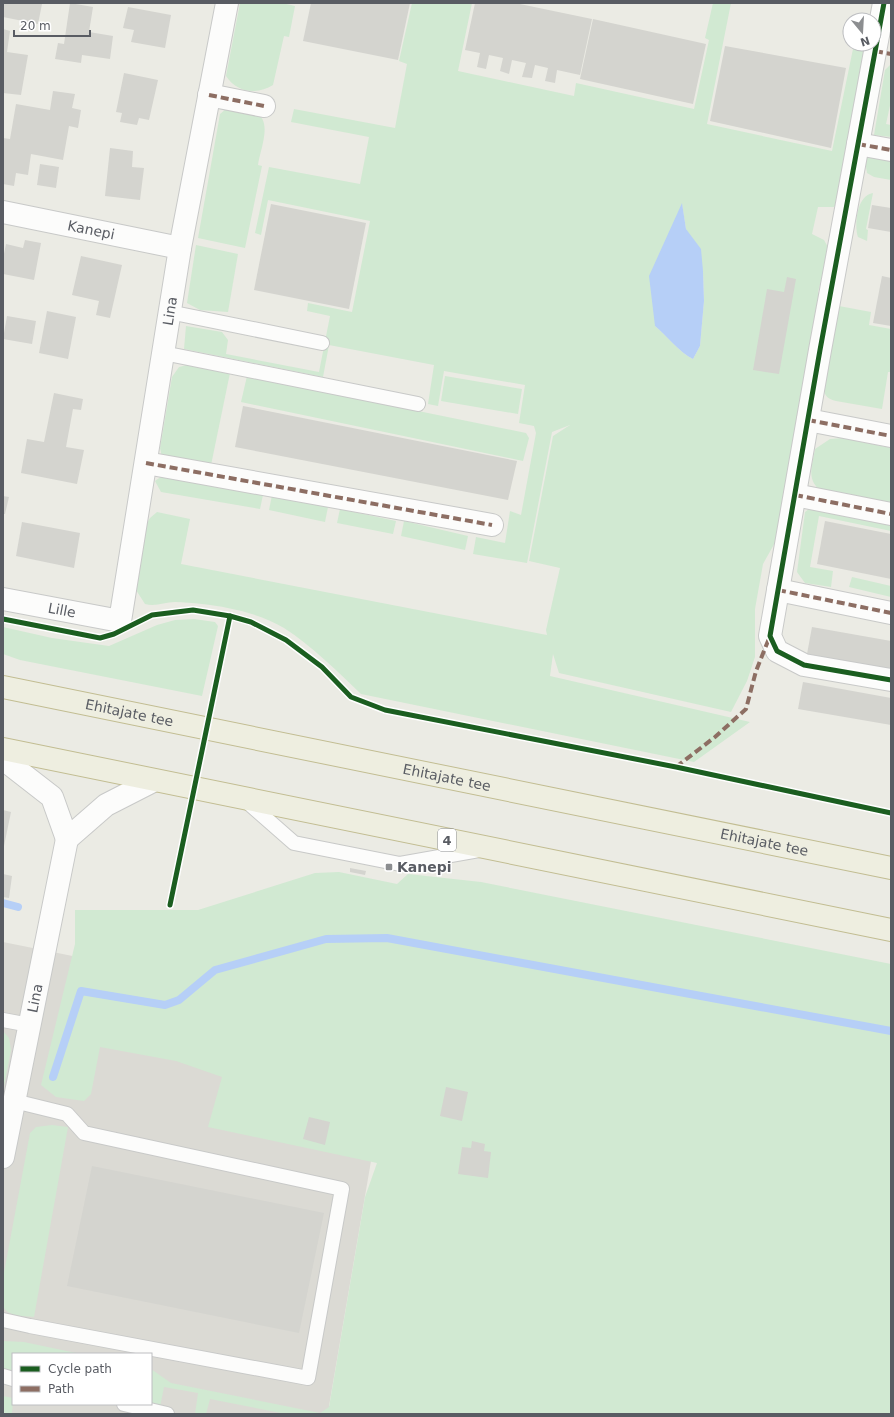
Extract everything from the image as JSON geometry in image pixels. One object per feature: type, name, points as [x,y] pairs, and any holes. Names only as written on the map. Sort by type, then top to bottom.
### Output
[{"type":"highway","name":"Ehitajate tee","points":[[7,687],[891,868]]},
{"type":"highway","name":"4","points":[[3,749],[891,930]]},
{"type":"street","name":"Lina","points":[[120,621],[180,248],[227,3]]},
{"type":"street","points":[[891,5],[883,3],[883,52],[858,144],[770,636],[777,651],[804,665],[891,680]]},
{"type":"street","points":[[209,95],[264,106]]},
{"type":"street","points":[[858,144],[891,150]]},
{"type":"street","name":"Kanepi","points":[[3,212],[180,248]]},
{"type":"street","points":[[808,420],[891,436]]},
{"type":"street","points":[[146,463],[492,525]]},
{"type":"street","points":[[795,495],[891,514]]},
{"type":"street","points":[[778,590],[891,613]]},
{"type":"street","name":"Lille","points":[[3,599],[120,621]]},
{"type":"street","points":[[3,759],[52,797],[67,839],[106,805],[153,780]]},
{"type":"street","name":"Lina","points":[[3,1157],[67,839]]},
{"type":"lane","points":[[170,312],[322,343]]},
{"type":"lane","points":[[163,353],[418,404]]},
{"type":"lane","points":[[243,799],[294,843],[400,864],[488,848]]},
{"type":"lane","points":[[3,1020],[30,1025]]},
{"type":"lane","points":[[3,1320],[37,1328],[308,1378],[342,1190],[84,1133],[67,1114],[14,1101]]},
{"type":"lane","points":[[128,1405],[167,1414]]},
{"type":"shaded area","points":[[3,942],[395,1021],[329,1406],[357,1414],[3,1414]]},
{"type":"green space","points":[[240,3],[282,3],[295,6],[289,37],[284,36],[273,85],[260,90],[248,91],[241,89],[231,82],[226,76]]},
{"type":"green space","points":[[412,3],[472,3],[458,71],[574,96],[576,83],[694,109],[709,40],[705,38],[713,3],[731,3],[707,124],[832,151],[852,52],[869,52],[838,201],[834,207],[818,207],[812,234],[824,240],[829,249],[818,292],[822,297],[782,530],[763,564],[755,609],[755,657],[747,681],[731,712],[559,673],[553,654],[550,676],[750,722],[694,762],[361,694],[314,651],[294,635],[275,623],[234,609],[212,605],[178,602],[153,605],[145,604],[136,590],[144,528],[150,518],[157,512],[190,519],[181,564],[547,635],[546,630],[560,568],[529,561],[553,436],[570,425],[552,432],[527,563],[473,554],[476,537],[505,543],[510,511],[521,515],[536,433],[534,426],[519,423],[525,385],[444,371],[438,406],[428,404],[434,365],[329,345],[323,377],[184,349],[186,326],[222,332],[228,340],[226,354],[319,372],[330,316],[307,311],[308,303],[352,312],[370,221],[268,200],[261,235],[255,233],[269,167],[360,184],[369,137],[291,122],[294,109],[395,128],[407,64],[399,61]],"holes":[[[682,204],[686,229],[703,271],[704,301],[700,346],[693,359],[678,349],[655,326]]]},
{"type":"green space","points":[[891,64],[891,101],[886,124],[891,125],[891,137],[874,135],[885,70]]},
{"type":"green space","points":[[226,109],[246,110],[256,113],[264,122],[265,129],[258,165],[262,166],[245,248],[198,238],[220,114]]},
{"type":"green space","points":[[868,153],[891,158],[891,180],[874,177],[867,173],[865,161]]},
{"type":"green space","points":[[873,193],[866,229],[868,230],[867,241],[858,237],[856,225],[860,204],[863,199]]},
{"type":"green space","points":[[196,245],[238,254],[228,312],[200,310],[187,303]]},
{"type":"green space","points":[[839,306],[871,312],[869,325],[891,329],[891,372],[888,372],[882,409],[833,400],[827,397],[823,389]]},
{"type":"green space","points":[[191,364],[230,373],[210,470],[162,457],[160,448],[172,377],[179,367]]},
{"type":"green space","points":[[247,376],[526,433],[529,438],[523,461],[241,402]]},
{"type":"green space","points":[[445,376],[522,389],[518,414],[441,401]]},
{"type":"green space","points":[[842,438],[891,448],[891,505],[819,489],[815,485],[811,475],[811,470],[815,449],[830,439]]},
{"type":"green space","points":[[166,473],[263,495],[260,509],[161,492],[155,481]]},
{"type":"green space","points":[[272,495],[328,507],[325,522],[269,510]]},
{"type":"green space","points":[[813,506],[891,521],[891,531],[819,516],[810,567],[833,571],[831,587],[805,583],[797,572],[805,512]]},
{"type":"green space","points":[[340,509],[396,521],[393,534],[337,523]]},
{"type":"green space","points":[[404,521],[468,536],[465,550],[401,536]]},
{"type":"green space","points":[[852,577],[891,586],[891,597],[849,587]]},
{"type":"green space","points":[[194,619],[215,622],[218,626],[202,696],[20,660],[3,654],[3,627],[52,638],[109,646],[157,625],[175,620]]},
{"type":"green space","points":[[339,872],[397,884],[408,874],[481,882],[891,964],[891,1414],[286,1414],[210,1399],[206,1414],[195,1414],[198,1393],[164,1387],[160,1407],[152,1404],[152,1370],[171,1383],[320,1413],[329,1407],[365,1197],[377,1163],[208,1127],[222,1077],[176,1061],[100,1047],[91,1094],[84,1101],[56,1097],[41,1085],[75,944],[75,910],[198,910],[315,873]]},
{"type":"green space","points":[[3,1031],[9,1038],[11,1050],[3,1091]]},
{"type":"green space","points":[[52,1125],[68,1127],[34,1317],[16,1315],[5,1310],[3,1306],[3,1278],[30,1133],[36,1127]]},
{"type":"green space","points":[[3,1341],[24,1342],[76,1353],[12,1353],[12,1373],[3,1370]]},
{"type":"green space","points":[[3,1396],[12,1398],[12,1414],[3,1414]]},
{"type":"water","points":[[682,203],[686,229],[701,249],[703,271],[704,301],[700,346],[693,359],[678,349],[655,326],[649,276]]},
{"type":"building","points":[[3,3],[42,4],[38,24],[3,17]]},
{"type":"building","points":[[70,3],[93,7],[89,32],[113,36],[110,59],[82,55],[81,63],[55,59],[58,43],[64,44]]},
{"type":"building","points":[[311,3],[410,3],[398,60],[303,41]]},
{"type":"building","points":[[475,3],[515,3],[592,19],[580,75],[557,70],[555,83],[545,81],[548,68],[535,65],[532,78],[522,77],[526,63],[512,60],[509,74],[500,71],[503,58],[489,55],[486,69],[477,67],[480,53],[465,50]]},
{"type":"building","points":[[128,7],[171,15],[165,48],[131,42],[134,30],[123,28]]},
{"type":"building","points":[[593,19],[706,44],[693,104],[580,79]]},
{"type":"building","points":[[3,29],[10,31],[7,52],[28,55],[21,95],[3,93]]},
{"type":"building","points":[[725,46],[846,68],[831,148],[710,121]]},
{"type":"building","points":[[124,73],[158,80],[149,120],[139,118],[137,125],[120,122],[122,113],[116,112]]},
{"type":"building","points":[[53,91],[75,94],[72,108],[81,110],[78,128],[69,126],[63,160],[31,154],[28,175],[16,173],[14,186],[3,184],[3,138],[10,139],[16,104],[50,110]]},
{"type":"building","points":[[110,148],[133,151],[132,167],[144,168],[140,200],[105,196]]},
{"type":"building","points":[[40,164],[59,167],[56,188],[37,185]]},
{"type":"building","points":[[271,204],[366,223],[349,309],[254,290]]},
{"type":"building","points":[[872,205],[891,208],[891,232],[868,228]]},
{"type":"building","points":[[25,240],[41,243],[34,280],[3,274],[3,259],[6,244],[23,248]]},
{"type":"building","points":[[81,256],[122,265],[110,318],[96,315],[99,301],[72,295]]},
{"type":"building","points":[[882,276],[891,278],[891,326],[873,323]]},
{"type":"building","points":[[787,277],[796,279],[779,374],[753,370],[767,289],[784,292]]},
{"type":"building","points":[[47,311],[76,317],[68,359],[39,353]]},
{"type":"building","points":[[7,316],[36,321],[32,344],[3,339]]},
{"type":"building","points":[[54,393],[83,399],[81,410],[73,409],[66,447],[84,450],[77,484],[21,473],[27,439],[44,442]]},
{"type":"building","points":[[243,406],[517,461],[508,500],[235,447]]},
{"type":"building","points":[[3,496],[9,497],[5,514],[3,514]]},
{"type":"building","points":[[825,521],[891,534],[891,579],[817,564]]},
{"type":"building","points":[[22,522],[80,533],[74,568],[16,556]]},
{"type":"building","points":[[812,627],[891,641],[891,669],[807,654]]},
{"type":"building","points":[[803,682],[891,698],[891,725],[798,709]]},
{"type":"building","points":[[3,810],[11,812],[4,846],[3,845]]},
{"type":"building","points":[[350,868],[366,871],[365,875],[350,872]]},
{"type":"building","points":[[3,874],[12,876],[9,898],[3,897]]},
{"type":"building","points":[[446,1087],[468,1092],[462,1121],[440,1116]]},
{"type":"building","points":[[309,1117],[330,1122],[325,1145],[303,1139]]},
{"type":"building","points":[[472,1141],[485,1144],[484,1151],[491,1152],[488,1178],[458,1174],[462,1147],[471,1148]]},
{"type":"building","points":[[92,1166],[324,1213],[299,1333],[67,1286]]},
{"type":"waterway","points":[[3,903],[18,907]]},
{"type":"waterway","points":[[53,1077],[81,991],[165,1005],[179,1000],[215,970],[326,939],[387,938],[891,1031]]},
{"type":"marked path","points":[[880,52],[891,54]]},
{"type":"marked path","points":[[209,95],[264,106]]},
{"type":"marked path","points":[[858,144],[891,150]]},
{"type":"marked path","points":[[808,420],[891,436]]},
{"type":"marked path","points":[[146,463],[492,525]]},
{"type":"marked path","points":[[795,495],[891,514]]},
{"type":"marked path","points":[[778,590],[891,613]]},
{"type":"marked path","points":[[676,767],[715,737],[746,709],[756,671],[770,636]]},
{"type":"cycle path","points":[[884,3],[820,350],[770,636],[777,651],[804,665],[891,680]]},
{"type":"cycle path","points":[[3,619],[100,638],[114,634],[152,615],[193,610],[230,616],[251,622],[286,640],[322,667],[351,697],[385,710],[676,767],[891,813]]},
{"type":"cycle path","points":[[170,905],[230,616]]},
{"type":"place","name":"Kanepi","points":[[389,867]]}]
